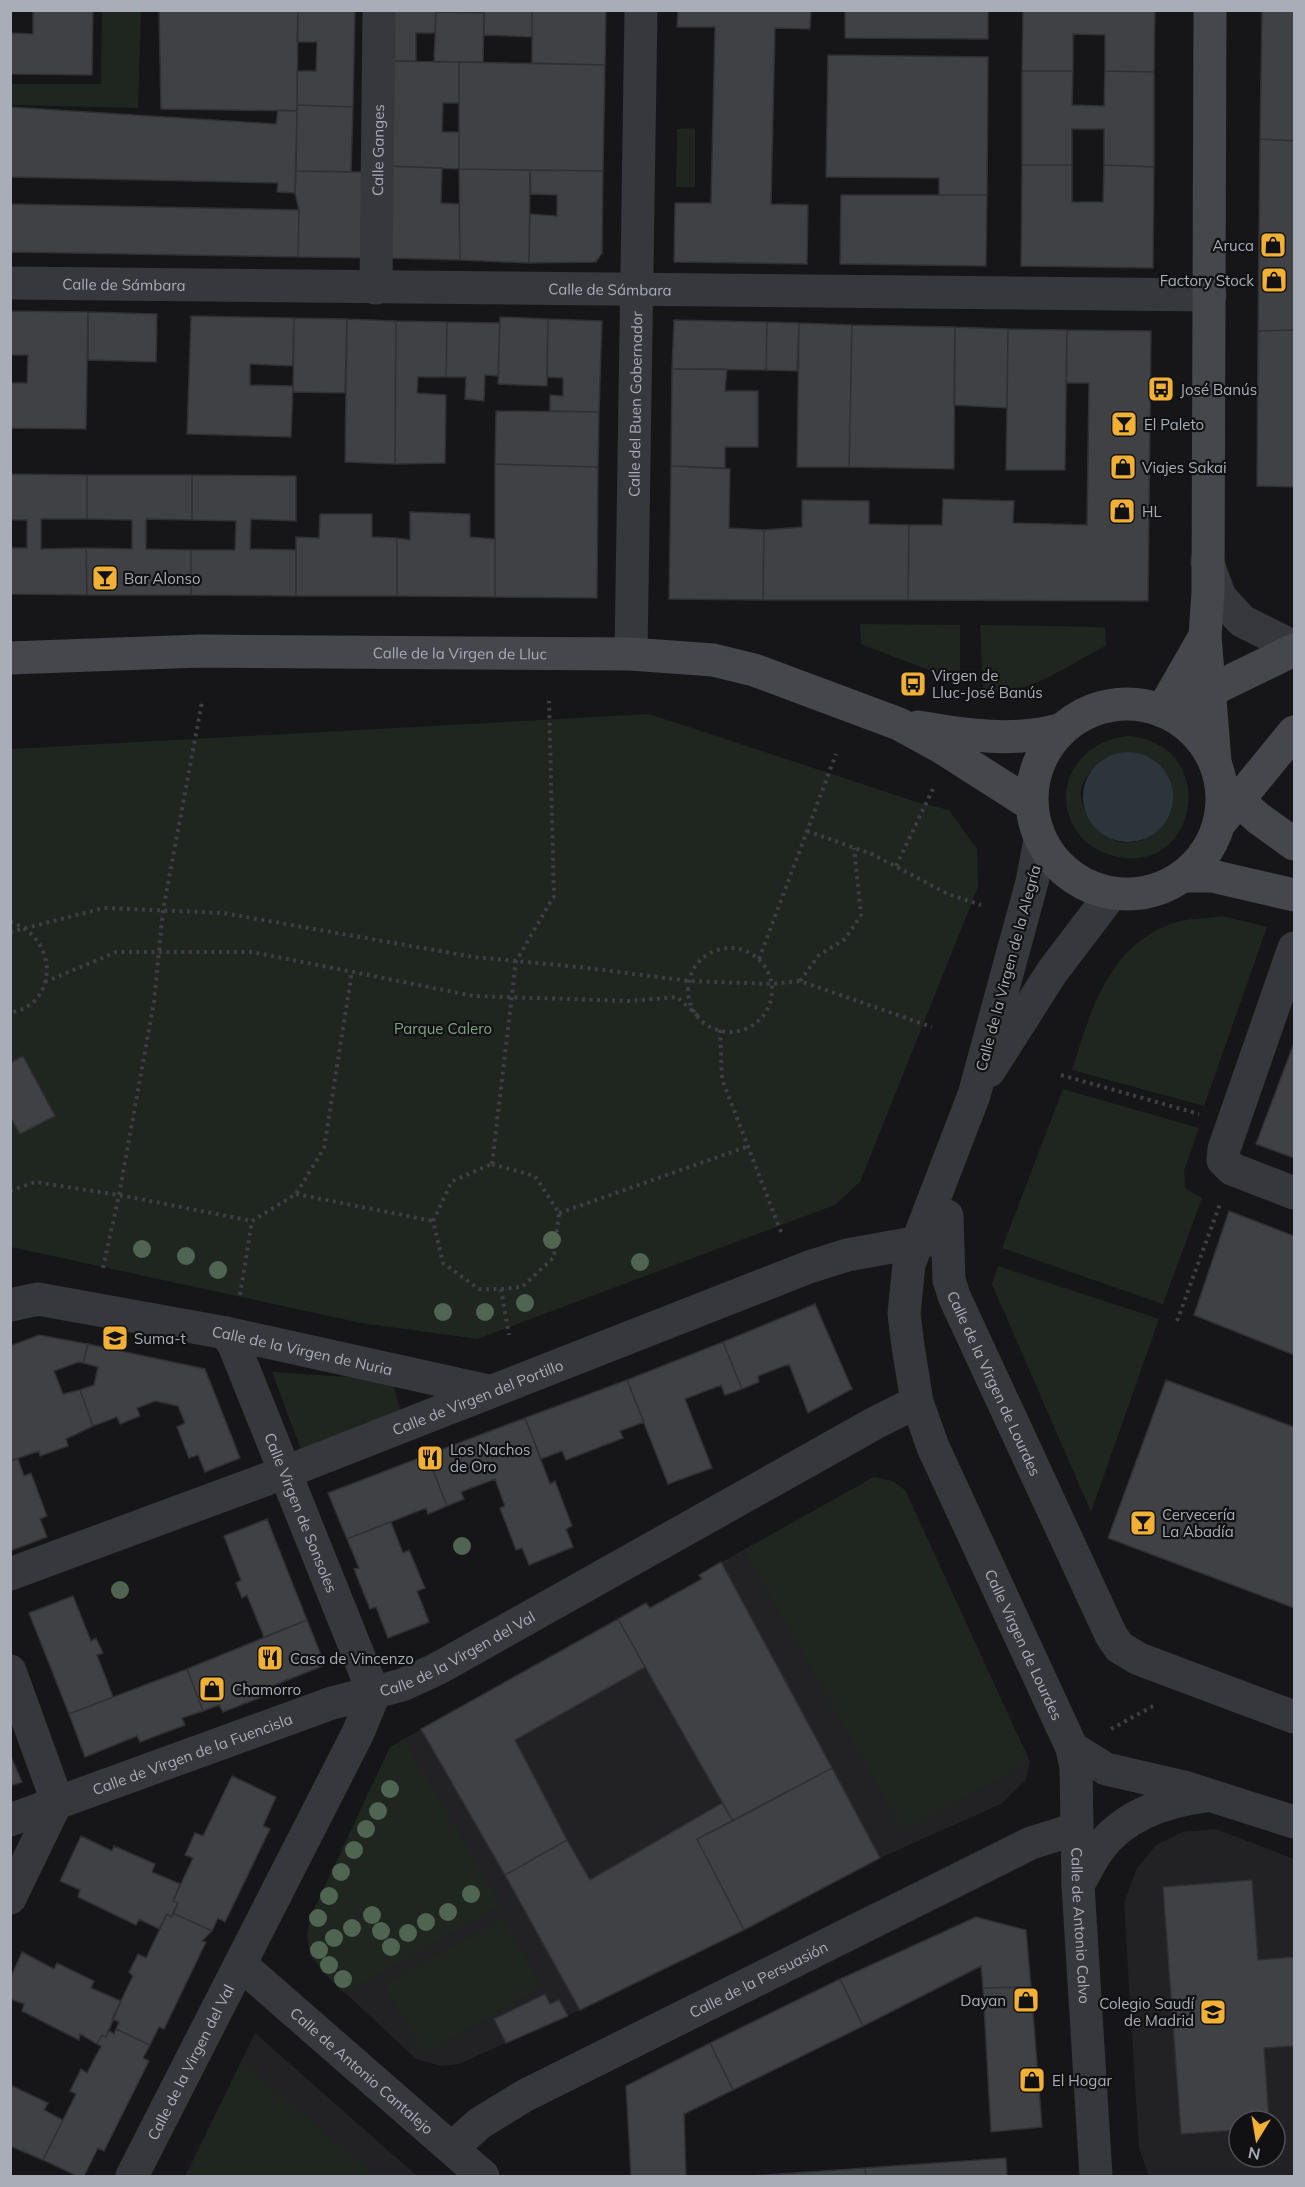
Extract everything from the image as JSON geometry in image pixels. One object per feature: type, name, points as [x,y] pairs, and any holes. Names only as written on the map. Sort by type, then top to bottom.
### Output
[{"type":"street","name":"Calle Ganges","points":[[376,288],[379,10]]},
{"type":"street","name":"Calle del Buen Gobernador","points":[[631,654],[641,10]]},
{"type":"street","points":[[1210,10],[1210,295],[1205,636],[1209,690],[1224,792],[1207,852],[1184,876],[1153,891],[1130,895],[1112,893],[1085,885],[1066,872],[1040,840],[1032,805],[1038,764],[1062,729],[1079,717],[1099,708],[1141,705],[1164,712],[1184,722],[1196,734],[1224,792],[1294,844]]},
{"type":"street","name":"Calle de Sámbara","points":[[10,283],[1210,295]]},
{"type":"street","points":[[1207,561],[1220,597],[1242,621],[1294,648]]},
{"type":"street","points":[[1164,712],[1205,636]]},
{"type":"street","points":[[1164,712],[1294,648]]},
{"type":"street","name":"Calle de la Virgen de Lluc","points":[[10,658],[190,651],[631,654],[729,663],[899,724],[950,732],[1014,737],[1041,736],[1062,729]]},
{"type":"street","name":"Calle de la Virgen de Lluc","points":[[899,724],[1032,805]]},
{"type":"street","points":[[1224,792],[1294,732]]},
{"type":"street","name":"Calle de la Virgen de la Alegría","points":[[947,1161],[974,1095],[1034,872],[1040,840]]},
{"type":"street","points":[[1184,876],[1212,876],[1294,895]]},
{"type":"street","name":"Calle de la Virgen de la Alegría","points":[[974,1095],[1052,972],[1112,893]]},
{"type":"street","points":[[1294,948],[1224,1149],[1223,1160],[1232,1169],[1294,1193]]},
{"type":"street","name":"Calle de la Virgen de Lourdes","points":[[917,1402],[904,1314],[909,1264],[931,1240],[947,1161]]},
{"type":"street","name":"Calle de la Virgen de Lourdes","points":[[931,1240],[954,1296],[1111,1635],[1119,1647],[1139,1659],[1294,1717]]},
{"type":"street","name":"Calle de Virgen del Portillo","points":[[10,1574],[286,1473],[808,1267],[847,1255],[931,1240]]},
{"type":"street","name":"Calle de la Virgen de Nuria","points":[[10,1305],[38,1299],[226,1333],[489,1391]]},
{"type":"street","name":"Calle Virgen de Sonsoles","points":[[226,1333],[234,1345],[374,1694]]},
{"type":"street","name":"Calle de la Virgen del Val","points":[[132,2176],[358,1733],[374,1694],[438,1669],[875,1423],[917,1402]]},
{"type":"street","name":"Calle Virgen de Lourdes","points":[[917,1402],[933,1447],[1072,1748]]},
{"type":"street","points":[[10,1671],[57,1801],[10,1898]]},
{"type":"street","name":"Calle de Virgen de la Fuencisla","points":[[10,1820],[57,1801],[332,1703],[374,1694]]},
{"type":"street","points":[[1072,1748],[1106,1769],[1214,1795],[1294,1822]]},
{"type":"street","name":"Calle de Antonio Calvo","points":[[1072,1748],[1076,1767],[1078,1885],[1096,2176]]},
{"type":"street","points":[[1078,1885],[1099,1849],[1113,1834],[1139,1815],[1167,1803],[1214,1795]]},
{"type":"street","name":"Calle de la Persuasión","points":[[452,2148],[480,2123],[524,2096],[1031,1843],[1076,1829]]},
{"type":"street","name":"Calle de Antonio Cantalejo","points":[[240,1964],[483,2176]]},
{"type":"path","points":[[492,1164],[516,961],[554,896],[549,701]]},
{"type":"path","points":[[103,1268],[119,1195],[154,1002],[163,910],[201,702]]},
{"type":"path","points":[[759,959],[836,754]]},
{"type":"path","points":[[896,866],[933,789]]},
{"type":"path","points":[[807,831],[896,866],[948,894],[981,905]]},
{"type":"path","points":[[800,981],[819,955],[845,939],[861,915],[854,848]]},
{"type":"path","points":[[10,932],[104,908],[223,913],[474,957],[689,981],[772,984],[800,981],[932,1027]]},
{"type":"path","points":[[10,922],[27,928],[38,938],[45,952],[48,967],[45,982],[28,1006],[10,1012]]},
{"type":"path","points":[[45,982],[116,952],[252,952],[474,996],[630,1001],[677,997],[698,1016],[708,1025],[720,1030],[747,1029],[759,1021],[772,998],[772,984],[768,970],[759,959],[737,948],[712,952],[701,959],[689,981],[691,1006],[698,1016]]},
{"type":"path","points":[[10,1191],[35,1182],[119,1195],[252,1221],[296,1194],[324,1148],[352,972]]},
{"type":"path","points":[[720,1030],[722,1079],[746,1147],[781,1232]]},
{"type":"path","points":[[1061,1075],[1202,1115]]},
{"type":"path","points":[[559,1213],[746,1147]]},
{"type":"path","points":[[492,1164],[535,1176],[559,1213],[554,1257],[522,1287],[479,1289],[443,1263],[433,1221],[452,1181],[492,1164]]},
{"type":"path","points":[[296,1194],[433,1221]]},
{"type":"path","points":[[1177,1321],[1223,1198]]},
{"type":"path","points":[[240,1295],[252,1221]]},
{"type":"path","points":[[501,1288],[509,1335]]},
{"type":"path","points":[[1103,1734],[1165,1699]]},
{"type":"shaded area","points":[[1119,752],[1137,752],[1153,759],[1166,772],[1173,788],[1173,806],[1166,822],[1153,835],[1137,842],[1119,842],[1103,835],[1090,822],[1083,806],[1083,788],[1090,772],[1103,759]]},
{"type":"shaded area","points":[[874,1477],[892,1481],[905,1490],[1030,1762],[1026,1780],[1001,1804],[880,1858],[744,1930],[580,2010],[459,2064],[441,2066],[416,2059],[326,1975],[310,1955],[307,1935],[310,1918],[390,1747],[646,1603],[650,1608],[702,1579],[699,1575]]},
{"type":"shaded area","name":"Colegio Saudí de Madrid","points":[[1216,1829],[1294,1859],[1294,2176],[1149,2176],[1139,2149],[1124,1903],[1137,1868],[1156,1845],[1183,1832]]},
{"type":"shaded area","points":[[255,2033],[417,2176],[185,2176]]},
{"type":"green space","points":[[102,11],[141,11],[138,108],[11,105],[11,84],[101,84]]},
{"type":"green space","points":[[695,128],[695,187],[676,187],[677,129]]},
{"type":"green space","points":[[860,624],[960,625],[960,682],[861,644]]},
{"type":"green space","points":[[980,625],[1105,627],[1106,646],[1029,686],[997,691],[983,688]]},
{"type":"green space","name":"Parque Calero","points":[[649,714],[917,802],[949,810],[977,849],[978,887],[860,1182],[835,1205],[477,1339],[361,1323],[11,1247],[11,749]]},
{"type":"green space","points":[[1128,736],[1156,743],[1175,759],[1186,780],[1188,803],[1183,825],[1170,844],[1150,856],[1124,858],[1102,852],[1083,839],[1072,822],[1067,805],[1067,789],[1071,773],[1080,759],[1093,748],[1109,740]],"holes":[[[1125,752],[1143,840],[1126,843],[1114,840],[1087,812],[1081,797],[1081,788],[1091,771],[1107,759]]]},
{"type":"green space","points":[[1222,916],[1267,927],[1204,1106],[1072,1070],[1086,1026],[1105,984],[1131,948],[1149,934],[1171,924]]},
{"type":"green space","points":[[1063,1089],[1199,1128],[1184,1171],[1185,1188],[1202,1198],[1163,1304],[1002,1248]]},
{"type":"green space","points":[[998,1266],[1159,1319],[1091,1512],[992,1284]]},
{"type":"green space","points":[[272,1372],[392,1380],[401,1412],[302,1452]]},
{"type":"green space","points":[[874,1477],[892,1481],[905,1490],[1030,1762],[903,1830],[744,1550]]},
{"type":"green space","points":[[404,1739],[501,1905],[344,1993],[315,1960],[309,1942],[310,1918],[390,1747]]},
{"type":"green space","points":[[503,1918],[543,1987],[424,2054],[384,1985]]},
{"type":"green space","points":[[241,2062],[375,2176],[187,2176]]},
{"type":"building","points":[[33,10],[93,10],[92,75],[10,74],[10,33],[33,34]]},
{"type":"building","points":[[159,10],[298,10],[297,111],[161,109]]},
{"type":"building","points":[[298,10],[355,10],[353,107],[297,105],[297,71],[316,71],[317,42],[297,42]]},
{"type":"building","points":[[390,10],[475,10],[436,12],[435,33],[416,33],[416,61],[389,61]]},
{"type":"building","points":[[475,10],[532,10],[532,37],[484,35],[484,13]]},
{"type":"building","points":[[532,10],[606,10],[605,65],[532,63]]},
{"type":"building","points":[[678,10],[811,10],[810,29],[775,28],[771,204],[808,205],[807,264],[674,262],[675,203],[711,203],[715,27],[677,27]]},
{"type":"building","points":[[845,10],[988,10],[988,39],[845,38]]},
{"type":"building","points":[[1023,10],[1155,10],[1154,72],[1105,71],[1105,35],[1073,34],[1073,71],[1022,71]]},
{"type":"building","points":[[1262,10],[1294,10],[1294,141],[1260,139]]},
{"type":"building","points":[[436,12],[484,13],[483,62],[434,62]]},
{"type":"building","points":[[828,55],[988,57],[987,195],[939,195],[939,178],[826,177]]},
{"type":"building","points":[[389,61],[459,62],[459,103],[443,103],[442,132],[459,132],[459,169],[388,166]]},
{"type":"building","points":[[459,62],[605,65],[603,171],[459,169]]},
{"type":"building","points":[[1022,71],[1073,71],[1072,105],[1104,106],[1105,71],[1154,72],[1154,167],[1104,165],[1104,129],[1072,129],[1072,165],[1022,165]]},
{"type":"building","points":[[297,105],[353,107],[351,172],[296,171]]},
{"type":"building","points":[[10,107],[276,124],[278,110],[297,111],[295,193],[277,192],[278,183],[10,177]]},
{"type":"building","points":[[1260,139],[1294,141],[1294,330],[1258,331]]},
{"type":"building","points":[[1022,165],[1072,165],[1072,202],[1103,202],[1104,165],[1154,167],[1153,268],[1021,266]]},
{"type":"building","points":[[388,166],[442,168],[441,203],[459,204],[460,260],[389,258]]},
{"type":"building","points":[[459,169],[530,170],[529,263],[460,260]]},
{"type":"building","points":[[530,170],[603,171],[602,253],[596,262],[529,263],[530,214],[557,216],[557,195],[531,194]]},
{"type":"building","points":[[296,171],[362,172],[369,258],[298,257],[299,210],[295,193]]},
{"type":"building","points":[[841,195],[987,195],[986,266],[840,264]]},
{"type":"building","points":[[10,204],[299,210],[298,257],[10,252]]},
{"type":"building","points":[[10,311],[88,312],[86,429],[10,428],[10,383],[27,383],[28,355],[10,355]]},
{"type":"building","points":[[88,312],[157,314],[156,362],[88,360]]},
{"type":"building","points":[[191,316],[294,318],[293,366],[250,364],[250,385],[293,386],[291,437],[187,434]]},
{"type":"building","points":[[500,317],[548,319],[547,386],[498,384]]},
{"type":"building","points":[[294,318],[347,319],[345,393],[293,392]]},
{"type":"building","points":[[347,319],[396,321],[395,464],[345,462]]},
{"type":"building","points":[[548,319],[602,321],[599,412],[550,411],[550,395],[563,396],[563,378],[547,377]]},
{"type":"building","points":[[674,320],[767,322],[766,370],[672,369]]},
{"type":"building","points":[[396,321],[447,322],[446,377],[418,377],[417,393],[446,395],[445,463],[395,464]]},
{"type":"building","points":[[447,322],[500,323],[498,376],[485,375],[484,401],[465,399],[466,377],[446,377]]},
{"type":"building","points":[[767,322],[799,323],[797,371],[766,370]]},
{"type":"building","points":[[799,323],[852,325],[849,467],[797,467]]},
{"type":"building","points":[[852,325],[955,327],[954,469],[849,467]]},
{"type":"building","points":[[955,327],[1008,329],[1007,408],[954,405]]},
{"type":"building","points":[[1008,329],[1067,330],[1065,470],[1006,470]]},
{"type":"building","points":[[1067,330],[1151,331],[1148,601],[908,600],[909,525],[942,525],[943,499],[1014,501],[1013,523],[1087,525],[1089,383],[1066,383]]},
{"type":"building","points":[[1294,330],[1294,487],[1257,486],[1258,331]]},
{"type":"building","points":[[672,369],[727,369],[725,391],[758,391],[758,447],[725,447],[725,468],[671,466]]},
{"type":"building","points":[[496,411],[599,412],[598,467],[495,464]]},
{"type":"building","points":[[495,464],[598,467],[597,598],[495,597]]},
{"type":"building","points":[[671,466],[730,469],[729,528],[764,530],[763,600],[669,599]]},
{"type":"building","points":[[10,474],[87,475],[87,519],[41,519],[41,549],[86,548],[87,595],[10,594],[10,548],[27,548],[27,520],[10,520]]},
{"type":"building","points":[[87,475],[192,475],[192,520],[146,519],[146,549],[191,550],[191,595],[87,595],[86,548],[132,549],[132,520],[87,519]]},
{"type":"building","points":[[192,475],[296,476],[296,521],[251,519],[250,549],[296,550],[296,596],[191,595],[191,550],[235,550],[236,521],[192,520]]},
{"type":"building","points":[[802,500],[869,501],[869,524],[909,525],[908,600],[763,600],[764,530],[802,527]]},
{"type":"building","points":[[410,512],[470,514],[470,537],[495,539],[495,597],[397,596],[397,538],[410,540]]},
{"type":"building","points":[[320,514],[372,514],[372,537],[397,538],[397,596],[296,596],[296,537],[319,538]]},
{"type":"building","points":[[1294,1043],[1294,1158],[1256,1144]]},
{"type":"building","points":[[23,1056],[55,1116],[20,1134],[10,1117],[10,1063]]},
{"type":"building","points":[[1229,1211],[1294,1236],[1294,1355],[1194,1315]]},
{"type":"building","points":[[815,1304],[852,1389],[808,1413],[789,1364],[758,1376],[759,1382],[742,1389],[723,1342]]},
{"type":"building","points":[[39,1335],[88,1344],[83,1363],[79,1362],[54,1371],[63,1394],[80,1390],[93,1426],[66,1439],[68,1446],[40,1456],[39,1451],[10,1461],[10,1346]]},
{"type":"building","points":[[723,1342],[742,1389],[725,1395],[721,1385],[685,1399],[712,1468],[668,1484],[627,1380]]},
{"type":"building","points":[[88,1344],[205,1369],[240,1458],[205,1472],[198,1455],[189,1458],[177,1427],[185,1423],[178,1406],[155,1401],[137,1408],[140,1416],[120,1424],[117,1417],[93,1426],[80,1390],[94,1385],[98,1367],[83,1363]]},
{"type":"building","points":[[627,1380],[644,1422],[620,1431],[623,1438],[566,1460],[562,1451],[541,1459],[525,1418]]},
{"type":"building","points":[[1166,1380],[1294,1427],[1294,1608],[1108,1538]]},
{"type":"building","points":[[525,1418],[550,1484],[555,1481],[572,1526],[566,1529],[573,1547],[529,1565],[522,1548],[516,1550],[500,1508],[505,1506],[495,1479],[461,1492],[464,1499],[447,1506],[427,1455]]},
{"type":"building","points":[[427,1455],[447,1506],[428,1514],[426,1508],[347,1539],[328,1493]]},
{"type":"building","points":[[18,1459],[24,1476],[31,1473],[47,1516],[40,1519],[47,1537],[10,1551],[10,1461]]},
{"type":"building","points":[[267,1519],[307,1620],[264,1637],[247,1595],[242,1598],[236,1583],[241,1580],[224,1536]]},
{"type":"building","points":[[391,1522],[403,1553],[409,1550],[425,1588],[417,1591],[429,1622],[388,1638],[376,1607],[370,1609],[354,1569],[359,1568],[347,1539]]},
{"type":"building","points":[[721,1562],[832,1768],[733,1821],[618,1619],[646,1603],[650,1608],[702,1579],[699,1575]]},
{"type":"building","points":[[73,1596],[91,1641],[96,1638],[103,1653],[97,1655],[113,1697],[69,1714],[29,1613]]},
{"type":"building","points":[[618,1619],[645,1667],[515,1740],[567,1840],[505,1875],[421,1729]]},
{"type":"building","points":[[307,1620],[325,1665],[270,1687],[272,1693],[223,1712],[219,1705],[203,1711],[187,1669]]},
{"type":"building","points":[[187,1669],[203,1711],[182,1718],[185,1725],[140,1742],[137,1736],[85,1757],[69,1714]]},
{"type":"building","points":[[10,1754],[22,1782],[10,1786]]},
{"type":"building","points":[[832,1768],[880,1858],[744,1930],[697,1839]]},
{"type":"building","points":[[232,1776],[276,1797],[263,1826],[270,1829],[225,1922],[218,1918],[212,1931],[173,1913],[178,1903],[173,1901],[193,1858],[185,1855],[195,1833],[203,1836]]},
{"type":"building","points":[[722,1803],[733,1821],[697,1839],[744,1930],[580,2010],[505,1875],[567,1840],[590,1880]]},
{"type":"building","points":[[81,1836],[112,1851],[114,1846],[155,1864],[152,1872],[180,1884],[173,1901],[178,1903],[172,1917],[167,1914],[159,1929],[139,1919],[136,1925],[78,1897],[80,1890],[60,1881]]},
{"type":"building","points":[[1252,1880],[1258,1960],[1294,1957],[1294,2046],[1264,2048],[1268,2109],[1227,2109],[1227,2131],[1181,2134],[1163,1887]]},
{"type":"building","points":[[173,1913],[212,1931],[202,1941],[206,1942],[164,2029],[159,2027],[150,2045],[116,2029],[119,2022],[112,2019],[133,1976],[129,1972],[138,1954],[146,1958],[167,1914],[172,1917]]},
{"type":"building","points":[[976,1917],[1026,1930],[1031,1987],[983,1988],[981,1966],[863,2026],[840,1979]]},
{"type":"building","points":[[22,1952],[54,1969],[57,1963],[94,1981],[91,1988],[121,2001],[106,2037],[102,2035],[97,2044],[80,2034],[79,2040],[22,2011],[24,2004],[10,1999],[10,1979]]},
{"type":"building","points":[[840,1979],[863,2026],[733,2090],[710,2043]]},
{"type":"building","points":[[1031,1987],[1042,2127],[991,2132],[983,1988]]},
{"type":"building","points":[[545,1994],[550,2004],[559,2000],[568,2016],[506,2043],[494,2019]]},
{"type":"building","points":[[116,2029],[150,2045],[143,2058],[149,2061],[104,2151],[98,2148],[84,2176],[77,2176],[43,2160],[76,2094],[70,2091],[81,2069],[87,2073],[101,2046],[97,2044],[102,2035],[106,2037],[108,2030],[114,2034]]},
{"type":"building","points":[[710,2043],[733,2090],[684,2114],[686,2176],[631,2176],[626,2086]]},
{"type":"building","points":[[10,2085],[48,2103],[44,2110],[63,2120],[43,2160],[10,2146]]},
{"type":"building","points":[[1006,2158],[1007,2176],[866,2176],[865,2168]]},
{"type":"building","points":[[865,2168],[866,2176],[751,2176]]},
{"type":"place","name":"Aruca","points":[[1273,245]]},
{"type":"place","name":"Factory Stock","points":[[1274,280]]},
{"type":"place","name":"José Banús","points":[[1161,389]]},
{"type":"place","name":"El Paleto","points":[[1124,424]]},
{"type":"place","name":"Viajes Sakai","points":[[1123,467]]},
{"type":"place","name":"HL","points":[[1122,511]]},
{"type":"place","name":"Bar Alonso","points":[[105,578]]},
{"type":"place","name":"Virgen de Lluc-José Banús","points":[[913,684]]},
{"type":"place","name":"Suma-t","points":[[115,1338]]},
{"type":"place","name":"Los Nachos de Oro","points":[[430,1458]]},
{"type":"place","name":"Cervecería La Abadía","points":[[1143,1523]]},
{"type":"place","name":"Casa de Vincenzo","points":[[270,1658]]},
{"type":"place","name":"Chamorro","points":[[212,1689]]},
{"type":"place","name":"Dayan","points":[[1026,2000]]},
{"type":"place","name":"Colegio Saudí de Madrid","points":[[1213,2012]]},
{"type":"place","name":"El Hogar","points":[[1032,2080]]}]
